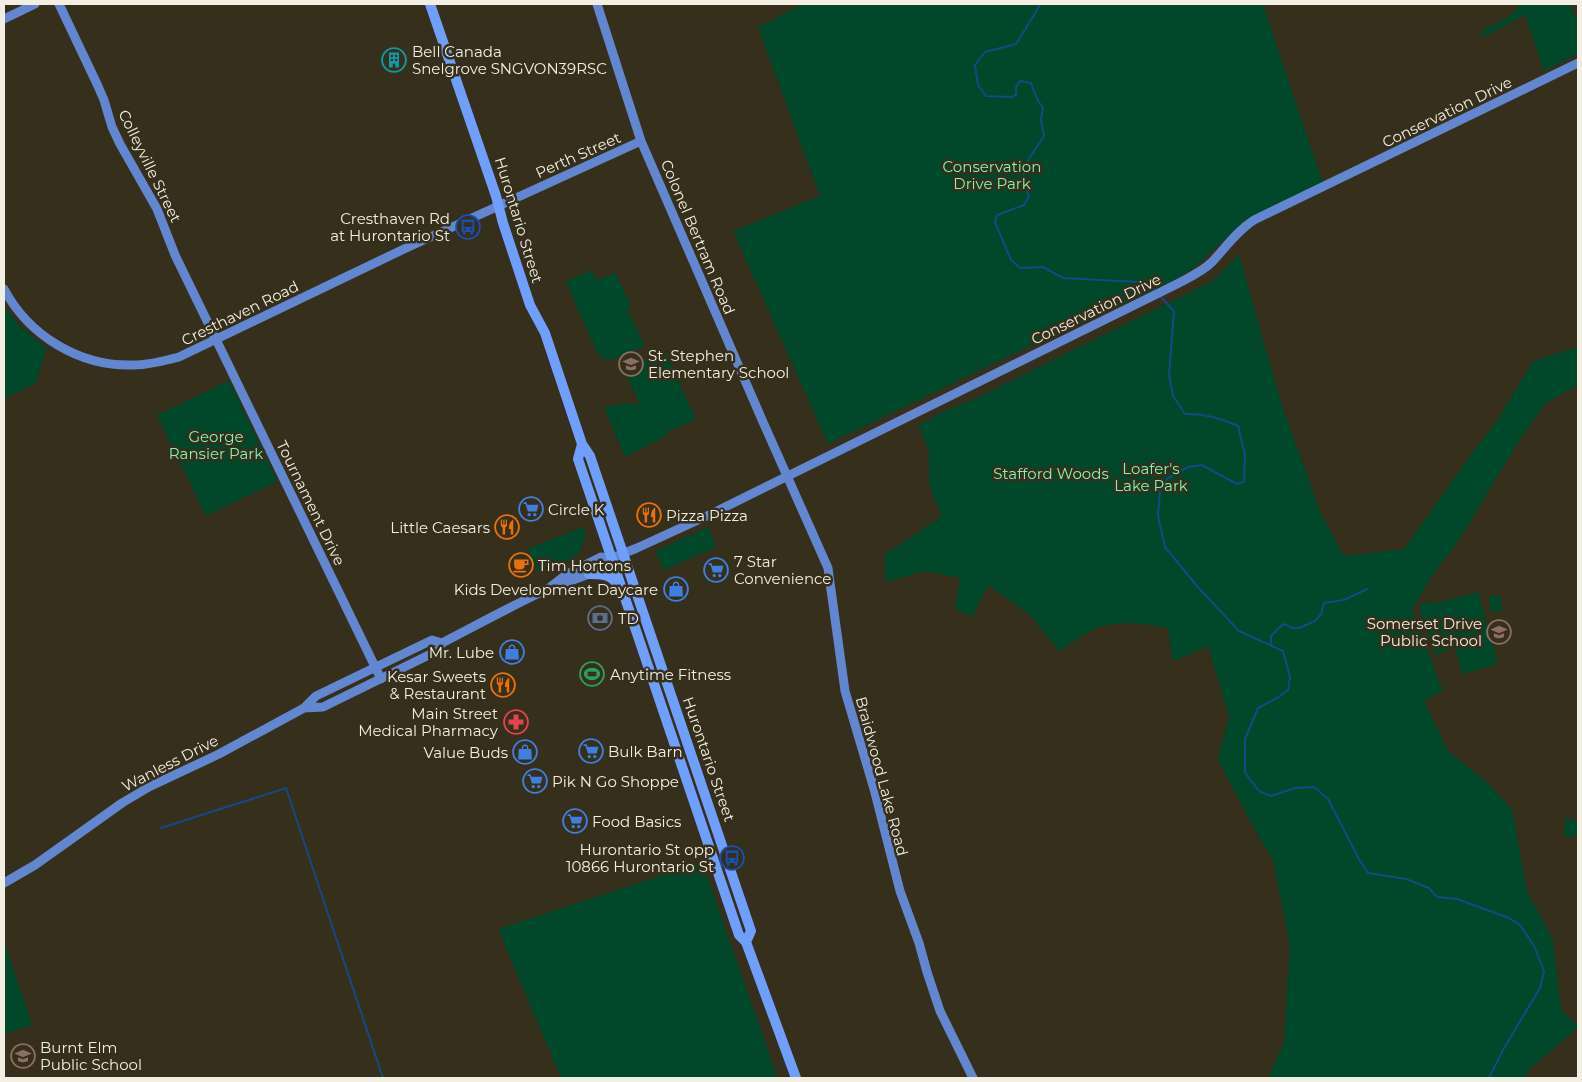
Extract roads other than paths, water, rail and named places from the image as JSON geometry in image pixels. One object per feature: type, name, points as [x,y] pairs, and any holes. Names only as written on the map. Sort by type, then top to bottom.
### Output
[{"type":"main road","name":"Hurontario Street","points":[[430,4],[465,101],[530,305],[544,334],[582,444],[590,456],[624,553],[751,931],[746,942]]},
{"type":"main road","name":"Hurontario Street","points":[[582,444],[578,459],[628,608],[739,935],[746,942],[796,1078]]},
{"type":"main road","points":[[589,574],[613,578],[628,608]]},
{"type":"street","points":[[4,19],[35,4]]},
{"type":"street","name":"Colleyville Street","points":[[59,4],[101,92],[112,127],[157,209],[175,255],[217,340]]},
{"type":"street","name":"Colonel Bertram Road","points":[[597,4],[641,141],[787,476]]},
{"type":"street","name":"Conservation Drive","points":[[612,558],[709,515],[1175,285],[1202,270],[1238,232],[1254,220],[1578,63]]},
{"type":"street","name":"Perth Street","points":[[498,206],[641,141]]},
{"type":"street","name":"Cresthaven Road","points":[[4,289],[16,309],[30,325],[52,342],[67,350],[85,358],[101,362],[126,365],[156,363],[179,357],[217,340],[404,249],[498,206]]},
{"type":"street","name":"Tournament Drive","points":[[217,340],[381,678]]},
{"type":"street","name":"Braidwood Lake Road","points":[[787,476],[828,568],[850,714],[874,790],[900,892],[919,943],[940,1011],[973,1078]]},
{"type":"street","name":"Wanless Drive","points":[[304,708],[323,707],[439,650],[442,643],[549,588],[567,574],[592,561],[601,557],[612,558]]},
{"type":"street","name":"Wanless Drive","points":[[549,588],[572,582],[589,574],[605,565],[612,558]]},
{"type":"street","name":"Wanless Drive","points":[[4,883],[35,865],[122,803],[149,787],[219,754],[304,708],[316,696],[375,667],[432,640],[442,643]]},
{"type":"waterway","points":[[1040,4],[1016,44],[985,52],[975,65],[978,85],[986,96],[1012,97],[1016,95],[1016,87],[1020,81],[1031,83],[1037,99],[1043,108],[1041,119],[1044,136],[1025,165],[1023,180],[1029,196],[1024,205],[997,215],[995,222],[1011,260],[1020,268],[1043,267],[1063,278],[1139,282],[1156,292]]},
{"type":"waterway","points":[[1159,295],[1174,311],[1169,375],[1173,396],[1185,414],[1199,414],[1238,426],[1245,455],[1244,482],[1237,484],[1202,465],[1188,467],[1168,478],[1160,491],[1158,516],[1165,547],[1197,586],[1239,631],[1283,651],[1290,677],[1288,690],[1258,708],[1245,739],[1245,773],[1259,791],[1271,796],[1295,788],[1314,787],[1328,799],[1368,873],[1406,879],[1429,888],[1437,897],[1457,899],[1509,918],[1520,925],[1534,946],[1544,971],[1540,988],[1503,1050],[1489,1078]]},
{"type":"waterway","points":[[1271,645],[1271,636],[1281,626],[1285,624],[1292,628],[1299,628],[1315,621],[1321,614],[1324,603],[1344,600],[1367,589]]},
{"type":"waterway","points":[[161,828],[286,788],[383,1078]]},
{"type":"place","name":"Bell Canada Snelgrove SNGVON39RSC","points":[[394,60]]},
{"type":"place","name":"Cresthaven Rd at Hurontario St","points":[[468,227]]},
{"type":"place","name":"St. Stephen Elementary School","points":[[631,364]]},
{"type":"place","name":"Circle K","points":[[531,509]]},
{"type":"place","name":"Pizza Pizza","points":[[649,515]]},
{"type":"place","name":"Little Caesars","points":[[507,527]]},
{"type":"place","name":"Tim Hortons","points":[[521,565]]},
{"type":"place","name":"7 Star Convenience","points":[[716,570]]},
{"type":"place","name":"Kids Development Daycare","points":[[676,589]]},
{"type":"place","name":"TD","points":[[600,618]]},
{"type":"place","name":"Somerset Drive Public School","points":[[1499,632]]},
{"type":"place","name":"Mr. Lube","points":[[512,652]]},
{"type":"place","name":"Anytime Fitness","points":[[592,674]]},
{"type":"place","name":"Kesar Sweets & Restaurant","points":[[503,685]]},
{"type":"place","name":"Main Street Medical Pharmacy","points":[[516,722]]},
{"type":"place","name":"Bulk Barn","points":[[591,751]]},
{"type":"place","name":"Value Buds","points":[[525,752]]},
{"type":"place","name":"Pik N Go Shoppe","points":[[535,781]]},
{"type":"place","name":"Food Basics","points":[[575,821]]},
{"type":"place","name":"Hurontario St opp 10866 Hurontario St","points":[[732,858]]},
{"type":"place","name":"Burnt Elm Public School","points":[[23,1056]]},
{"type":"park label","name":"Conservation Drive Park","points":[[992,174]]},
{"type":"park label","name":"George Ransier Park","points":[[216,444]]},
{"type":"park label","name":"Stafford Woods","points":[[1051,473]]},
{"type":"park label","name":"Loafer's Lake Park","points":[[1151,476]]}]
